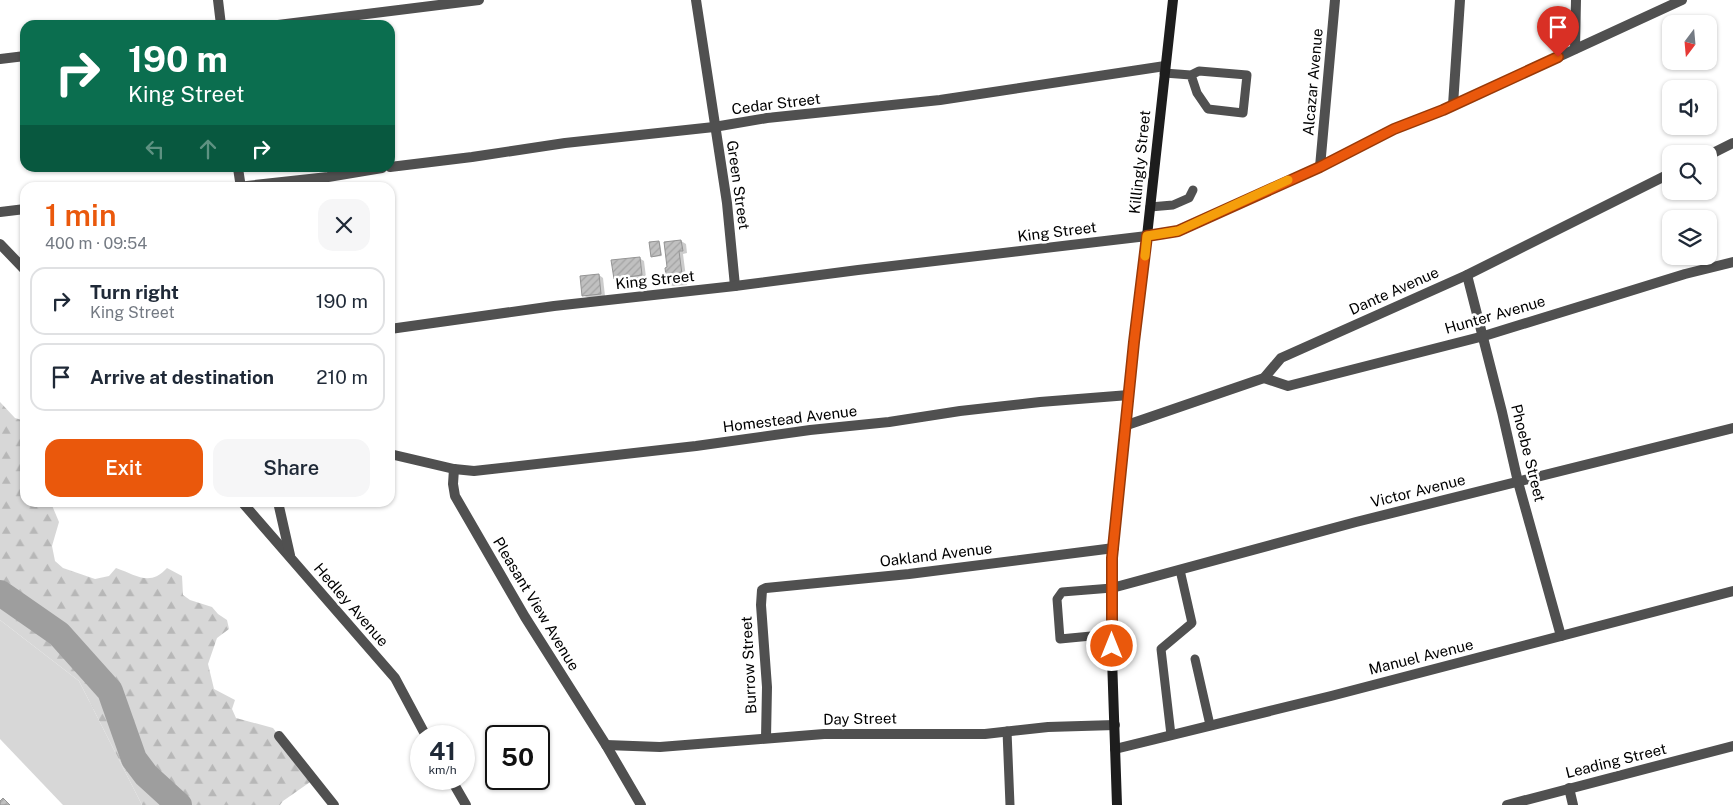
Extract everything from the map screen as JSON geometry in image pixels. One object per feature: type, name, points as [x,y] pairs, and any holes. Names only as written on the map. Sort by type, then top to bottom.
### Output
[{"type":"main road","name":"Killingly Street","points":[[1117,805],[1112,634],[1114,548],[1173,0]]},
{"type":"street","points":[[218,0],[220,20]]},
{"type":"street","points":[[318,20],[479,0]]},
{"type":"street","name":"Green Street","points":[[696,0],[727,203],[735,286]]},
{"type":"street","name":"Alcazar Avenue","points":[[1320,167],[1335,0]]},
{"type":"street","points":[[1453,105],[1460,0]]},
{"type":"street","points":[[1575,49],[1576,0]]},
{"type":"street","name":"King Street","points":[[395,328],[554,306],[735,286],[1178,231],[1320,167],[1394,129],[1453,105],[1682,0]]},
{"type":"street","points":[[0,59],[20,57]]},
{"type":"street","name":"Cedar Street","points":[[395,165],[472,157],[565,143],[714,127],[767,118],[940,100],[1164,70]]},
{"type":"street","points":[[1717,150],[1733,143]]},
{"type":"street","points":[[281,182],[355,172]]},
{"type":"street","name":"Dante Avenue","points":[[1264,378],[1281,358],[1467,275],[1662,178]]},
{"type":"street","points":[[0,212],[20,210]]},
{"type":"street","points":[[0,244],[20,265]]},
{"type":"street","name":"Hunter Avenue","points":[[1264,378],[1288,386],[1484,336],[1685,274],[1733,262]]},
{"type":"street","name":"Phoebe Street","points":[[1467,275],[1484,336],[1518,482],[1561,636]]},
{"type":"street","points":[[1127,425],[1264,378]]},
{"type":"street","name":"Homestead Avenue","points":[[454,470],[474,471],[506,468],[889,422],[1004,406],[1129,395]]},
{"type":"street","name":"Victor Avenue","points":[[1112,588],[1356,522],[1733,428]]},
{"type":"street","points":[[395,455],[454,470]]},
{"type":"street","name":"Pleasant View Avenue","points":[[454,470],[453,484],[455,496],[525,617],[606,745],[641,805]]},
{"type":"street","name":"Hedley Avenue","points":[[246,507],[394,678],[420,725]]},
{"type":"street","points":[[279,507],[291,559]]},
{"type":"street","name":"Oakland Avenue","points":[[762,590],[766,588],[909,574],[1114,548]]},
{"type":"street","name":"Burrow Street","points":[[762,590],[761,605],[768,687],[766,738]]},
{"type":"street","name":"Manuel Avenue","points":[[1115,749],[1733,592]]},
{"type":"street","name":"Day Street","points":[[606,745],[660,747],[824,734],[985,734],[1048,727],[1115,725]]},
{"type":"street","points":[[280,736],[334,805]]},
{"type":"street","name":"Leading Street","points":[[1507,805],[1733,746]]},
{"type":"street","points":[[1569,788],[1574,805]]},
{"type":"street","points":[[457,790],[466,805]]},
{"type":"lane","points":[[1164,70],[1191,75],[1199,71],[1247,75],[1243,113],[1208,109],[1198,94],[1191,75]]},
{"type":"lane","points":[[1150,207],[1173,205],[1190,198],[1194,190]]},
{"type":"lane","points":[[1172,735],[1161,649],[1192,623],[1180,570]]},
{"type":"lane","points":[[1112,588],[1062,592],[1057,599],[1060,639],[1112,634]]},
{"type":"lane","points":[[1195,659],[1210,726]]},
{"type":"lane","points":[[1008,731],[1010,803]]},
{"type":"green space","points":[[0,402],[15,418],[20,420],[20,507],[53,507],[59,522],[52,546],[55,561],[63,568],[95,579],[109,576],[116,568],[143,578],[155,577],[167,568],[182,576],[183,595],[190,600],[212,607],[227,620],[229,629],[217,638],[208,664],[214,689],[235,700],[232,709],[236,718],[273,728],[313,780],[280,805],[142,805],[79,681],[0,620]]},
{"type":"green space","points":[[0,620],[79,681],[142,805],[63,805],[0,739]]},
{"type":"building","points":[[681,240],[683,251],[679,251],[683,282],[667,284],[664,242]]},
{"type":"building","points":[[659,241],[661,255],[651,257],[649,242]]},
{"type":"building","points":[[640,257],[642,275],[614,279],[611,260]]},
{"type":"building","points":[[599,274],[601,294],[582,296],[580,276]]},
{"type":"building","points":[[3,798],[10,805],[0,805],[0,801]]},
{"type":"waterway","points":[[0,593],[59,634],[110,691],[134,759],[146,775],[179,805]]},
{"type":"slow traffic","points":[[1145,256],[1147,236],[1178,231],[1288,180]]},
{"type":"route","points":[[1112,646],[1112,558],[1147,236],[1178,231],[1320,167],[1394,129],[1443,110],[1558,57]]}]
